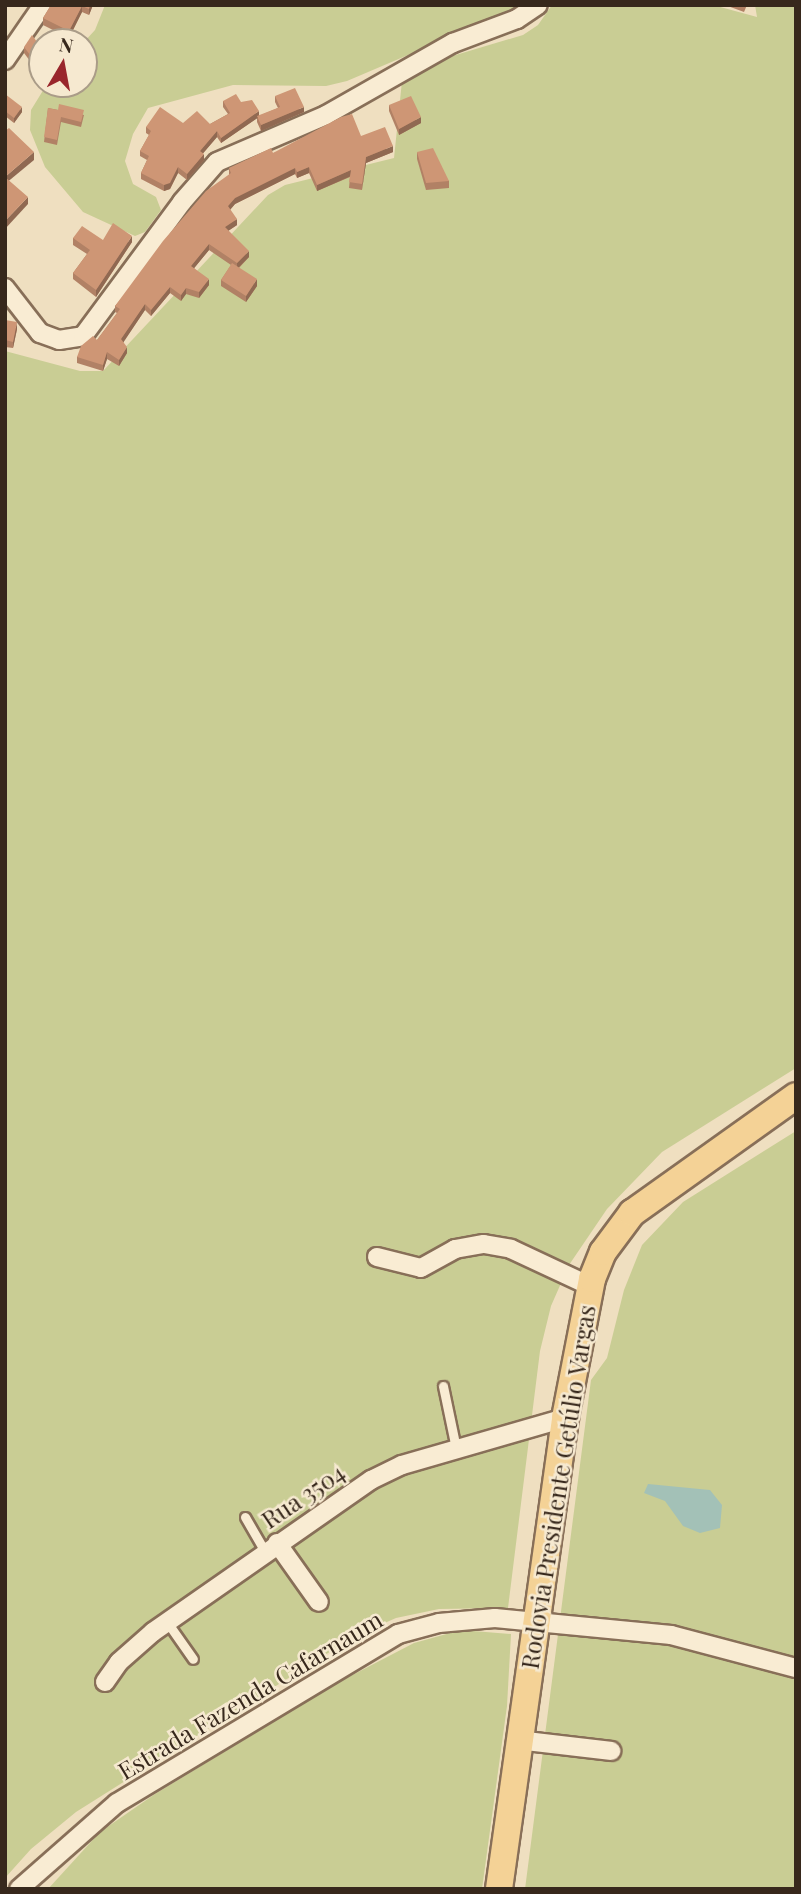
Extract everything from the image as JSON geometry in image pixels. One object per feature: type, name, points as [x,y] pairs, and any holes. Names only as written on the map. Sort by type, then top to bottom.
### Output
[{"type":"main road","name":"Rodovia Presidente Getúlio Vargas","points":[[499,1889],[565,1418],[590,1286],[603,1252],[632,1213],[796,1096]]},
{"type":"street","points":[[5,60],[43,5]]},
{"type":"street","points":[[5,288],[40,333],[59,340],[83,336],[182,202],[217,162],[326,115],[436,51],[517,19],[538,5]]},
{"type":"street","points":[[377,1257],[421,1268],[456,1249],[491,1244],[590,1286]]},
{"type":"street","name":"Rua 3504","points":[[105,1682],[134,1647],[271,1547],[370,1480],[456,1448],[565,1418]]},
{"type":"street","points":[[271,1547],[319,1602]]},
{"type":"street","name":"Estrada Fazenda Cafarnaum","points":[[19,1889],[117,1803],[374,1644],[439,1623],[495,1618],[671,1635],[796,1668]]},
{"type":"street","points":[[518,1740],[611,1751]]},
{"type":"lane","points":[[443,1386],[456,1448]]},
{"type":"lane","points":[[245,1517],[271,1547]]},
{"type":"lane","points":[[167,1622],[193,1659]]},
{"type":"green space","points":[[105,5],[525,5],[347,81],[326,86],[233,85],[148,108],[133,134],[125,161],[133,184],[156,197],[161,210],[145,232],[135,236],[83,212],[45,167],[30,130],[31,110],[38,98],[98,98],[98,28],[96,28]]},
{"type":"green space","points":[[552,5],[713,5],[757,17],[755,5],[796,5],[796,1068],[662,1152],[607,1209],[569,1265],[551,1306],[540,1351],[508,1608],[439,1609],[396,1618],[355,1636],[76,1812],[31,1849],[5,1878],[5,351],[80,371],[103,371],[268,195],[285,185],[394,158],[402,81],[449,57],[523,35],[538,25]]},
{"type":"green space","points":[[796,1131],[796,1889],[525,1889],[591,1380],[607,1358],[624,1290],[642,1245],[683,1202]]},
{"type":"green space","points":[[461,1630],[511,1634],[507,1706],[482,1889],[48,1889],[100,1832],[155,1794],[339,1682],[414,1643]]},
{"type":"water","points":[[648,1484],[710,1490],[722,1505],[720,1528],[700,1533],[683,1526],[665,1501],[644,1493]]},
{"type":"building","points":[[51,5],[90,5],[89,9],[82,6],[71,28],[63,28],[43,18]]},
{"type":"building","points":[[295,88],[304,107],[261,125],[257,116],[280,107],[275,96]]},
{"type":"building","points":[[5,94],[22,107],[14,118],[5,111]]},
{"type":"building","points":[[236,94],[241,102],[252,100],[259,111],[221,138],[217,131],[200,151],[204,154],[187,174],[178,167],[170,183],[164,185],[141,173],[149,156],[140,151],[151,131],[146,127],[160,107],[183,123],[197,111],[210,124],[230,113],[223,101]]},
{"type":"building","points":[[411,96],[421,117],[399,129],[389,105]]},
{"type":"building","points":[[59,104],[84,110],[81,122],[61,117],[57,140],[44,137],[48,108],[58,110]]},
{"type":"building","points":[[352,114],[361,136],[385,127],[393,146],[366,157],[362,184],[349,182],[351,170],[317,185],[309,167],[297,172],[295,168],[235,198],[228,206],[237,219],[225,227],[249,251],[237,263],[209,244],[191,266],[209,279],[199,292],[186,288],[181,295],[170,287],[151,310],[145,304],[121,339],[127,347],[119,360],[107,352],[103,365],[77,357],[81,346],[93,336],[97,340],[120,309],[115,306],[163,241],[206,191],[231,173],[229,168],[271,148],[273,153],[341,117]]},
{"type":"building","points":[[9,128],[34,152],[5,177],[5,131]]},
{"type":"building","points":[[433,148],[449,181],[426,183],[417,152]]},
{"type":"building","points":[[5,177],[28,197],[5,221]]},
{"type":"building","points":[[113,223],[132,236],[96,290],[73,273],[90,250],[73,238],[82,226],[103,240]]},
{"type":"building","points":[[232,263],[257,279],[246,296],[221,280]]},
{"type":"building","points":[[5,320],[17,322],[13,342],[5,340]]}]
